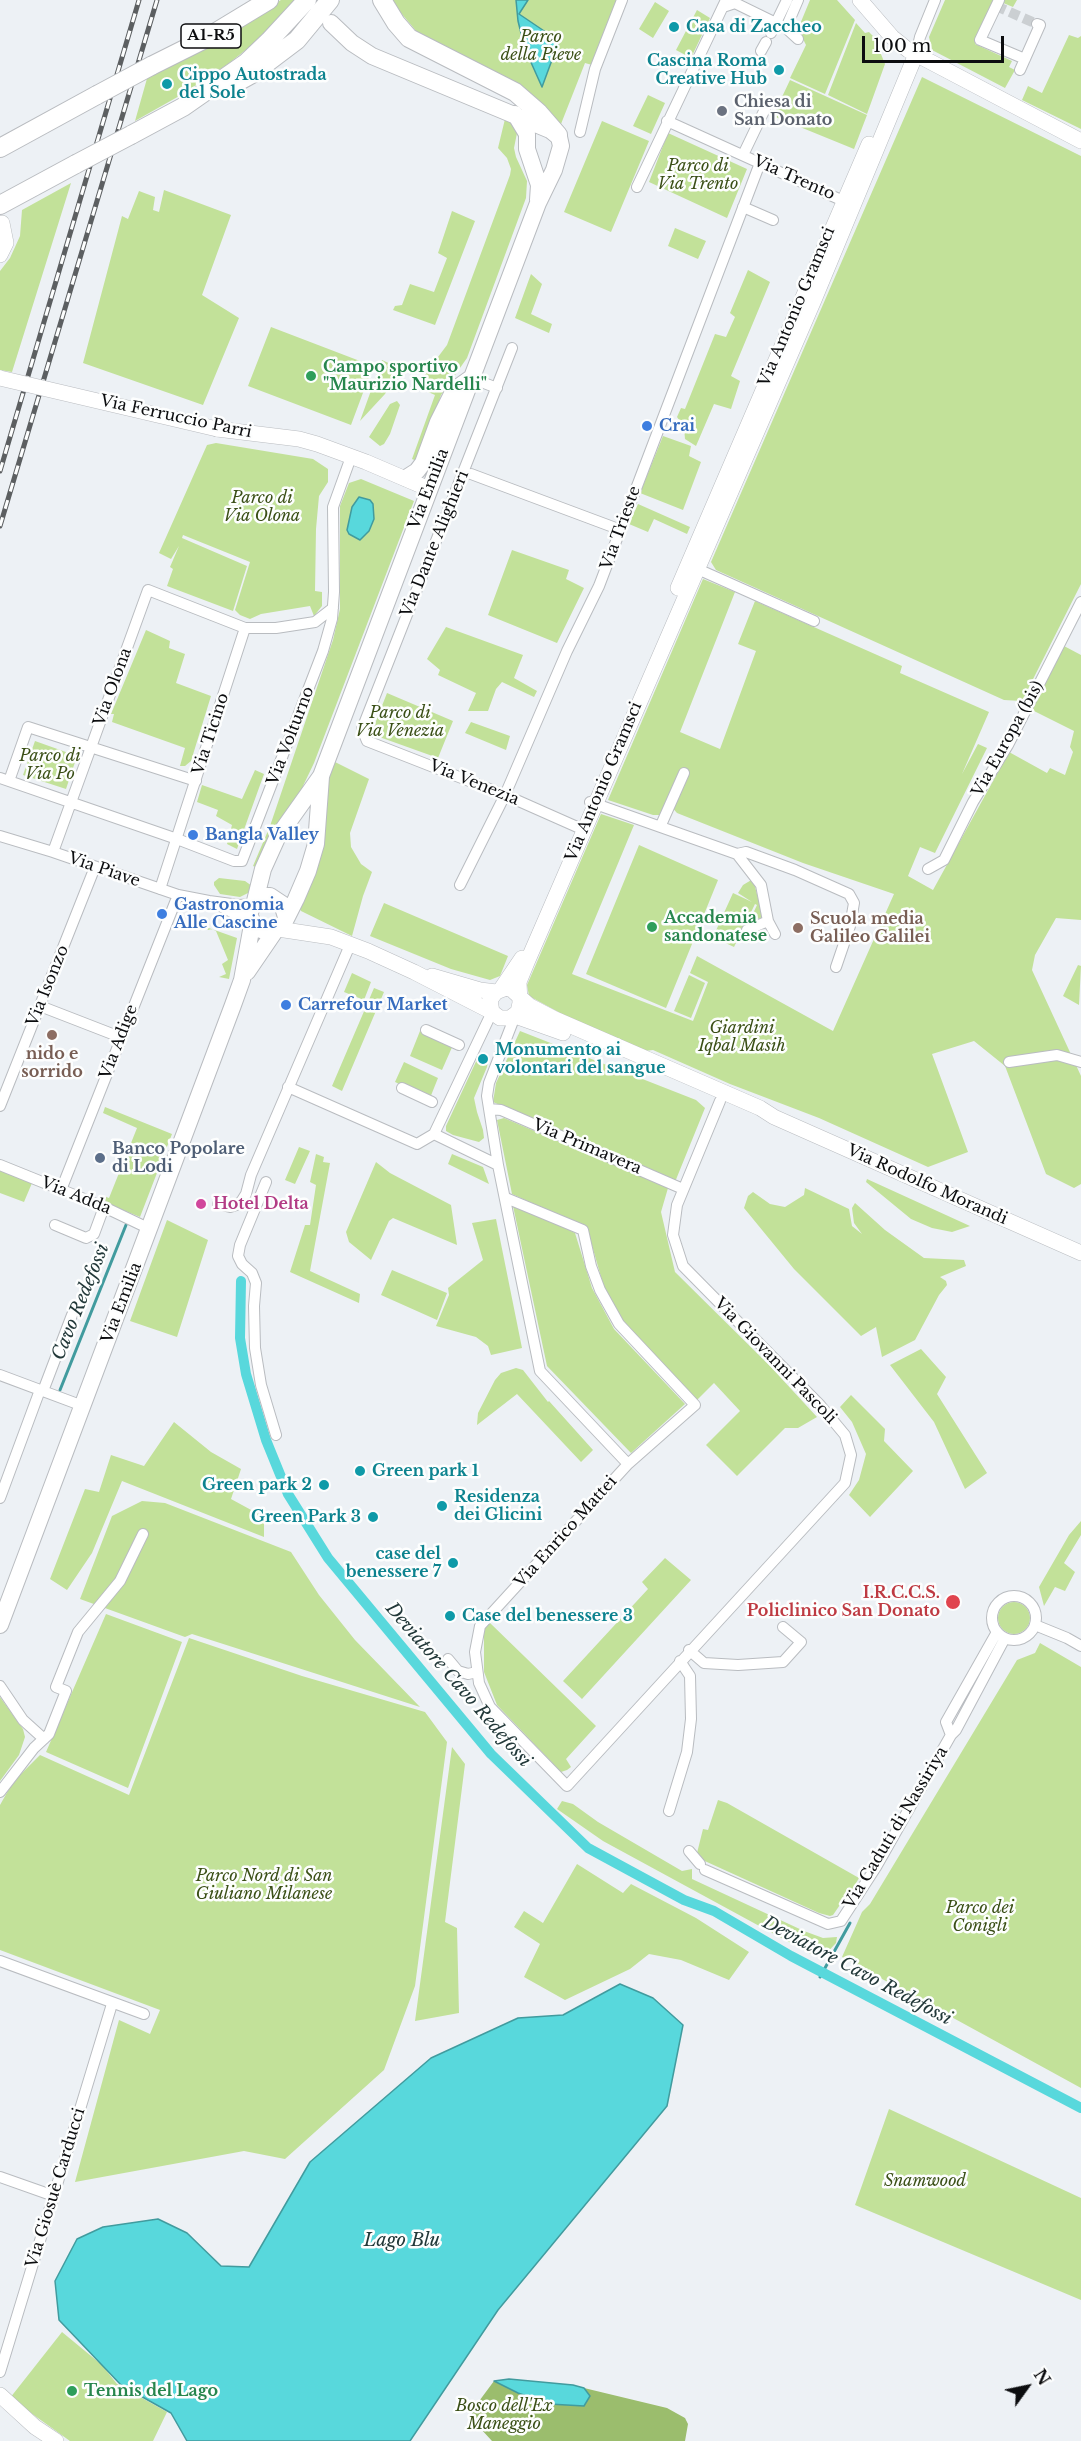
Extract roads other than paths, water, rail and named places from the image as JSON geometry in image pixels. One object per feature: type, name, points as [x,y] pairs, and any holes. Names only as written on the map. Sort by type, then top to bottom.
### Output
[{"type":"highway","name":"A1-R5","points":[[0,148],[97,94],[204,40],[269,0]]},
{"type":"highway","name":"A1-R5","points":[[0,205],[183,107],[246,63],[307,0]]},
{"type":"highway","points":[[183,107],[222,91],[274,58],[310,26],[330,0]]},
{"type":"highway","points":[[382,0],[396,23],[410,38],[515,92],[538,112],[556,138]]},
{"type":"main road","points":[[331,23],[352,43],[384,62],[515,114],[556,138]]},
{"type":"main road","name":"Via Emilia","points":[[515,114],[526,131],[540,190],[538,202]]},
{"type":"main road","points":[[544,128],[556,138],[554,159],[545,162],[535,160],[528,147],[535,130],[544,128]]},
{"type":"main road","name":"Via Emilia","points":[[242,980],[296,899],[314,852],[321,776],[538,202],[551,177],[556,138]]},
{"type":"main road","points":[[406,478],[417,471],[423,463],[438,422],[454,390],[471,378]]},
{"type":"main road","name":"Via Emilia","points":[[254,903],[263,869],[280,831],[321,776]]},
{"type":"main road","points":[[270,896],[277,899],[282,920],[265,933],[252,923],[249,914],[254,903],[270,896]]},
{"type":"main road","name":"Via Emilia","points":[[0,1624],[242,980],[252,923]]},
{"type":"street","points":[[580,132],[595,69],[622,0]]},
{"type":"street","points":[[772,35],[787,0]]},
{"type":"street","points":[[772,35],[798,0]]},
{"type":"street","points":[[860,0],[892,37],[912,52],[1081,141]]},
{"type":"street","points":[[912,52],[929,0]]},
{"type":"street","points":[[912,52],[935,0]]},
{"type":"street","points":[[999,0],[980,40],[1022,64],[1040,25],[1037,24]]},
{"type":"street","points":[[637,187],[667,121],[706,50],[722,2],[735,3],[772,35],[798,39]]},
{"type":"street","name":"Via Antonio Gramsci","points":[[498,990],[522,957],[593,802],[912,52]]},
{"type":"street","points":[[743,155],[765,109]]},
{"type":"street","name":"Via Trento","points":[[667,121],[849,204]]},
{"type":"street","name":"Via Trieste","points":[[460,885],[505,795],[567,651],[599,586],[760,163]]},
{"type":"street","points":[[743,207],[773,220]]},
{"type":"street","points":[[0,255],[6,243],[2,223]]},
{"type":"street","name":"Via Dante Alighieri","points":[[368,741],[363,729],[512,348]]},
{"type":"street","name":"Via Ferruccio Parri","points":[[0,378],[217,429],[299,439],[406,478],[429,489]]},
{"type":"street","points":[[471,378],[497,388]]},
{"type":"street","name":"Via Ferruccio Parri","points":[[351,457],[364,467],[407,485],[429,489]]},
{"type":"street","name":"Via Volturno","points":[[177,839],[234,861],[242,861],[323,651],[333,608],[333,507],[351,457]]},
{"type":"street","points":[[469,459],[471,474]]},
{"type":"street","points":[[471,474],[621,530]]},
{"type":"street","points":[[460,482],[471,474]]},
{"type":"street","points":[[692,567],[814,621]]},
{"type":"street","name":"Via Olona","points":[[53,852],[148,590],[245,628]]},
{"type":"street","name":"Via Europa (bis)","points":[[928,869],[944,860],[973,802],[1008,745],[1081,602]]},
{"type":"street","points":[[245,628],[276,628],[315,622],[333,608]]},
{"type":"street","name":"Via Ticino","points":[[160,889],[245,628]]},
{"type":"street","points":[[177,839],[4,780],[28,727],[196,781]]},
{"type":"street","name":"Via Venezia","points":[[368,741],[505,795],[581,829]]},
{"type":"street","points":[[662,825],[684,773]]},
{"type":"street","points":[[593,802],[738,854],[761,885],[768,921],[775,934]]},
{"type":"street","name":"Via Antonio Gramsci","points":[[519,998],[519,982],[581,829]]},
{"type":"street","name":"Via Piave","points":[[0,836],[178,895],[209,901],[254,903]]},
{"type":"street","points":[[738,854],[746,852],[795,870],[849,894],[854,903],[850,926],[836,967]]},
{"type":"street","name":"Via Isonzo","points":[[0,1106],[95,867]]},
{"type":"street","name":"Via Adige","points":[[62,1190],[120,1037],[178,895]]},
{"type":"street","name":"Via Piave","points":[[209,901],[252,923]]},
{"type":"street","points":[[282,920],[414,972],[505,1019],[515,1016],[520,1007],[519,998],[512,990],[480,990],[414,972]]},
{"type":"street","points":[[747,930],[768,921]]},
{"type":"street","points":[[218,1204],[230,1207],[242,1202],[251,1175],[350,945]]},
{"type":"street","points":[[288,1087],[417,1144],[434,1134],[492,1012],[490,1000],[498,990]]},
{"type":"street","name":"Via Rodolfo Morandi","points":[[519,998],[555,1019],[1081,1253]]},
{"type":"street","points":[[40,1006],[120,1037]]},
{"type":"street","name":"Via Rodolfo Morandi","points":[[515,1016],[597,1047],[760,1117],[770,1114]]},
{"type":"street","name":"Via Enrico Mattei","points":[[515,1016],[489,1083],[487,1096],[498,1165],[540,1371],[628,1464],[480,1626],[475,1652],[478,1683],[490,1707],[567,1786]]},
{"type":"street","points":[[426,1030],[459,1045]]},
{"type":"street","name":"Via Rodolfo Morandi","points":[[621,1048],[629,1057],[715,1093],[720,1101]]},
{"type":"street","points":[[1009,1062],[1057,1055],[1081,1062]]},
{"type":"street","points":[[402,1088],[432,1102]]},
{"type":"street","name":"Via Giovanni Pascoli","points":[[567,1786],[845,1483],[851,1455],[845,1435],[830,1416],[683,1266],[673,1234],[677,1205],[720,1101]]},
{"type":"street","name":"Via Primavera","points":[[489,1109],[501,1110],[683,1189]]},
{"type":"street","points":[[434,1134],[498,1165]]},
{"type":"street","points":[[482,1157],[495,1144]]},
{"type":"street","name":"Via Adda","points":[[0,1165],[104,1207],[150,1229]]},
{"type":"street","points":[[266,1182],[240,1245],[239,1260],[252,1273],[256,1282],[255,1348],[261,1385],[276,1435]]},
{"type":"street","points":[[506,1198],[583,1230],[591,1266],[600,1290],[619,1324],[695,1405],[628,1464]]},
{"type":"street","points":[[55,1225],[86,1238],[94,1234],[104,1207]]},
{"type":"street","points":[[0,1498],[72,1315]]},
{"type":"street","points":[[0,1375],[83,1406]]},
{"type":"street","points":[[0,1792],[34,1748],[49,1734],[66,1691],[56,1687],[78,1632],[120,1581],[143,1534]]},
{"type":"street","points":[[1011,1596],[1022,1597],[1031,1603],[1036,1615],[1035,1625],[1029,1634],[1012,1640],[1001,1635],[992,1620],[999,1602],[1011,1596]]},
{"type":"street","points":[[1035,1625],[1081,1646]]},
{"type":"street","points":[[690,1650],[704,1663],[738,1665],[783,1662],[801,1642],[783,1627]]},
{"type":"street","points":[[951,1734],[946,1722],[1001,1635]]},
{"type":"street","name":"Via Caduti di Nassiriya","points":[[689,1851],[702,1867],[828,1924],[841,1921],[876,1867],[951,1734],[956,1730],[1001,1635]]},
{"type":"street","points":[[448,1659],[458,1671],[468,1674],[477,1672]]},
{"type":"street","points":[[669,1811],[687,1752],[691,1719],[690,1676],[680,1661]]},
{"type":"street","points":[[0,1686],[24,1720],[44,1739]]},
{"type":"street","points":[[0,1961],[144,2014]]},
{"type":"street","name":"Via Giosuè Carducci","points":[[0,2372],[112,2004]]},
{"type":"street","points":[[0,2177],[54,2196]]},
{"type":"street","points":[[0,2395],[35,2427],[56,2441]]},
{"type":"water","points":[[516,0],[528,0],[519,14],[559,41],[542,87],[525,49],[518,21]]},
{"type":"water","points":[[359,497],[370,500],[373,504],[374,519],[369,531],[360,540],[349,534],[347,530],[352,507]]},
{"type":"water","name":"Lago Blu","points":[[620,1984],[653,1998],[683,2025],[667,2106],[498,2310],[410,2441],[187,2441],[171,2413],[121,2385],[59,2320],[55,2281],[77,2239],[103,2227],[158,2219],[187,2233],[221,2266],[249,2267],[310,2162],[431,2058],[518,2018],[563,2015]]},
{"type":"water","points":[[509,2379],[573,2385],[584,2388],[590,2396],[584,2406],[549,2404],[518,2393],[494,2381]]},
{"type":"waterway","name":"Cavo Redefossi","points":[[60,1390],[126,1225]]},
{"type":"waterway","name":"Deviatore Cavo Redefossi","points":[[241,1281],[240,1338],[246,1374],[266,1440],[288,1494],[328,1558],[491,1754],[588,1848],[684,1900],[714,1911],[791,1956],[1081,2108]]},
{"type":"waterway","points":[[820,1977],[850,1923]]},
{"type":"tunnel","points":[[996,6],[1037,24]]},
{"type":"railway","points":[[0,471],[139,0]]},
{"type":"railway","points":[[0,526],[157,0]]},
{"type":"place","name":"Casa di Zaccheo","points":[[674,27]]},
{"type":"place","name":"Cascina Roma Creative Hub","points":[[779,70]]},
{"type":"place","name":"Cippo Autostrada del Sole","points":[[167,84]]},
{"type":"place","name":"Chiesa di San Donato","points":[[722,111]]},
{"type":"place","name":"Campo sportivo \"Maurizio Nardelli\"","points":[[311,376]]},
{"type":"place","name":"Crai","points":[[647,426]]},
{"type":"place","name":"Bangla Valley","points":[[193,835]]},
{"type":"place","name":"Gastronomia Alle Cascine","points":[[162,914]]},
{"type":"place","name":"Accademia sandonatese","points":[[652,927]]},
{"type":"place","name":"Scuola media Galileo Galilei","points":[[798,928]]},
{"type":"place","name":"Carrefour Market","points":[[286,1005]]},
{"type":"place","name":"nido e sorrido","points":[[52,1035]]},
{"type":"place","name":"Monumento ai volontari del sangue","points":[[483,1059]]},
{"type":"place","name":"Banco Popolare di Lodi","points":[[100,1158]]},
{"type":"place","name":"Hotel Delta","points":[[201,1204]]},
{"type":"place","name":"Green park 1","points":[[360,1471]]},
{"type":"place","name":"Green park 2","points":[[324,1485]]},
{"type":"place","name":"Residenza dei Glicini","points":[[442,1506]]},
{"type":"place","name":"Green Park 3","points":[[373,1517]]},
{"type":"place","name":"case del benessere 7","points":[[453,1563]]},
{"type":"place","name":"I.R.C.C.S. Policlinico San Donato","points":[[953,1602]]},
{"type":"place","name":"Case del benessere 3","points":[[450,1616]]},
{"type":"place","name":"Tennis del Lago","points":[[72,2391]]},
{"type":"park label","name":"Parco della Pieve","points":[[541,46]]},
{"type":"park label","name":"Parco di Via Trento","points":[[698,175]]},
{"type":"park label","name":"Parco di Via Olona","points":[[262,507]]},
{"type":"park label","name":"Parco di Via Venezia","points":[[400,722]]},
{"type":"park label","name":"Parco di Via Po","points":[[50,765]]},
{"type":"park label","name":"Giardini Iqbal Masih","points":[[742,1037]]},
{"type":"park label","name":"Parco Nord di San Giuliano Milanese","points":[[264,1885]]},
{"type":"park label","name":"Parco dei Conigli","points":[[980,1917]]},
{"type":"park label","name":"Snamwood","points":[[925,2181]]},
{"type":"park label","name":"Bosco dell'Ex Maneggio","points":[[504,2415]]}]
